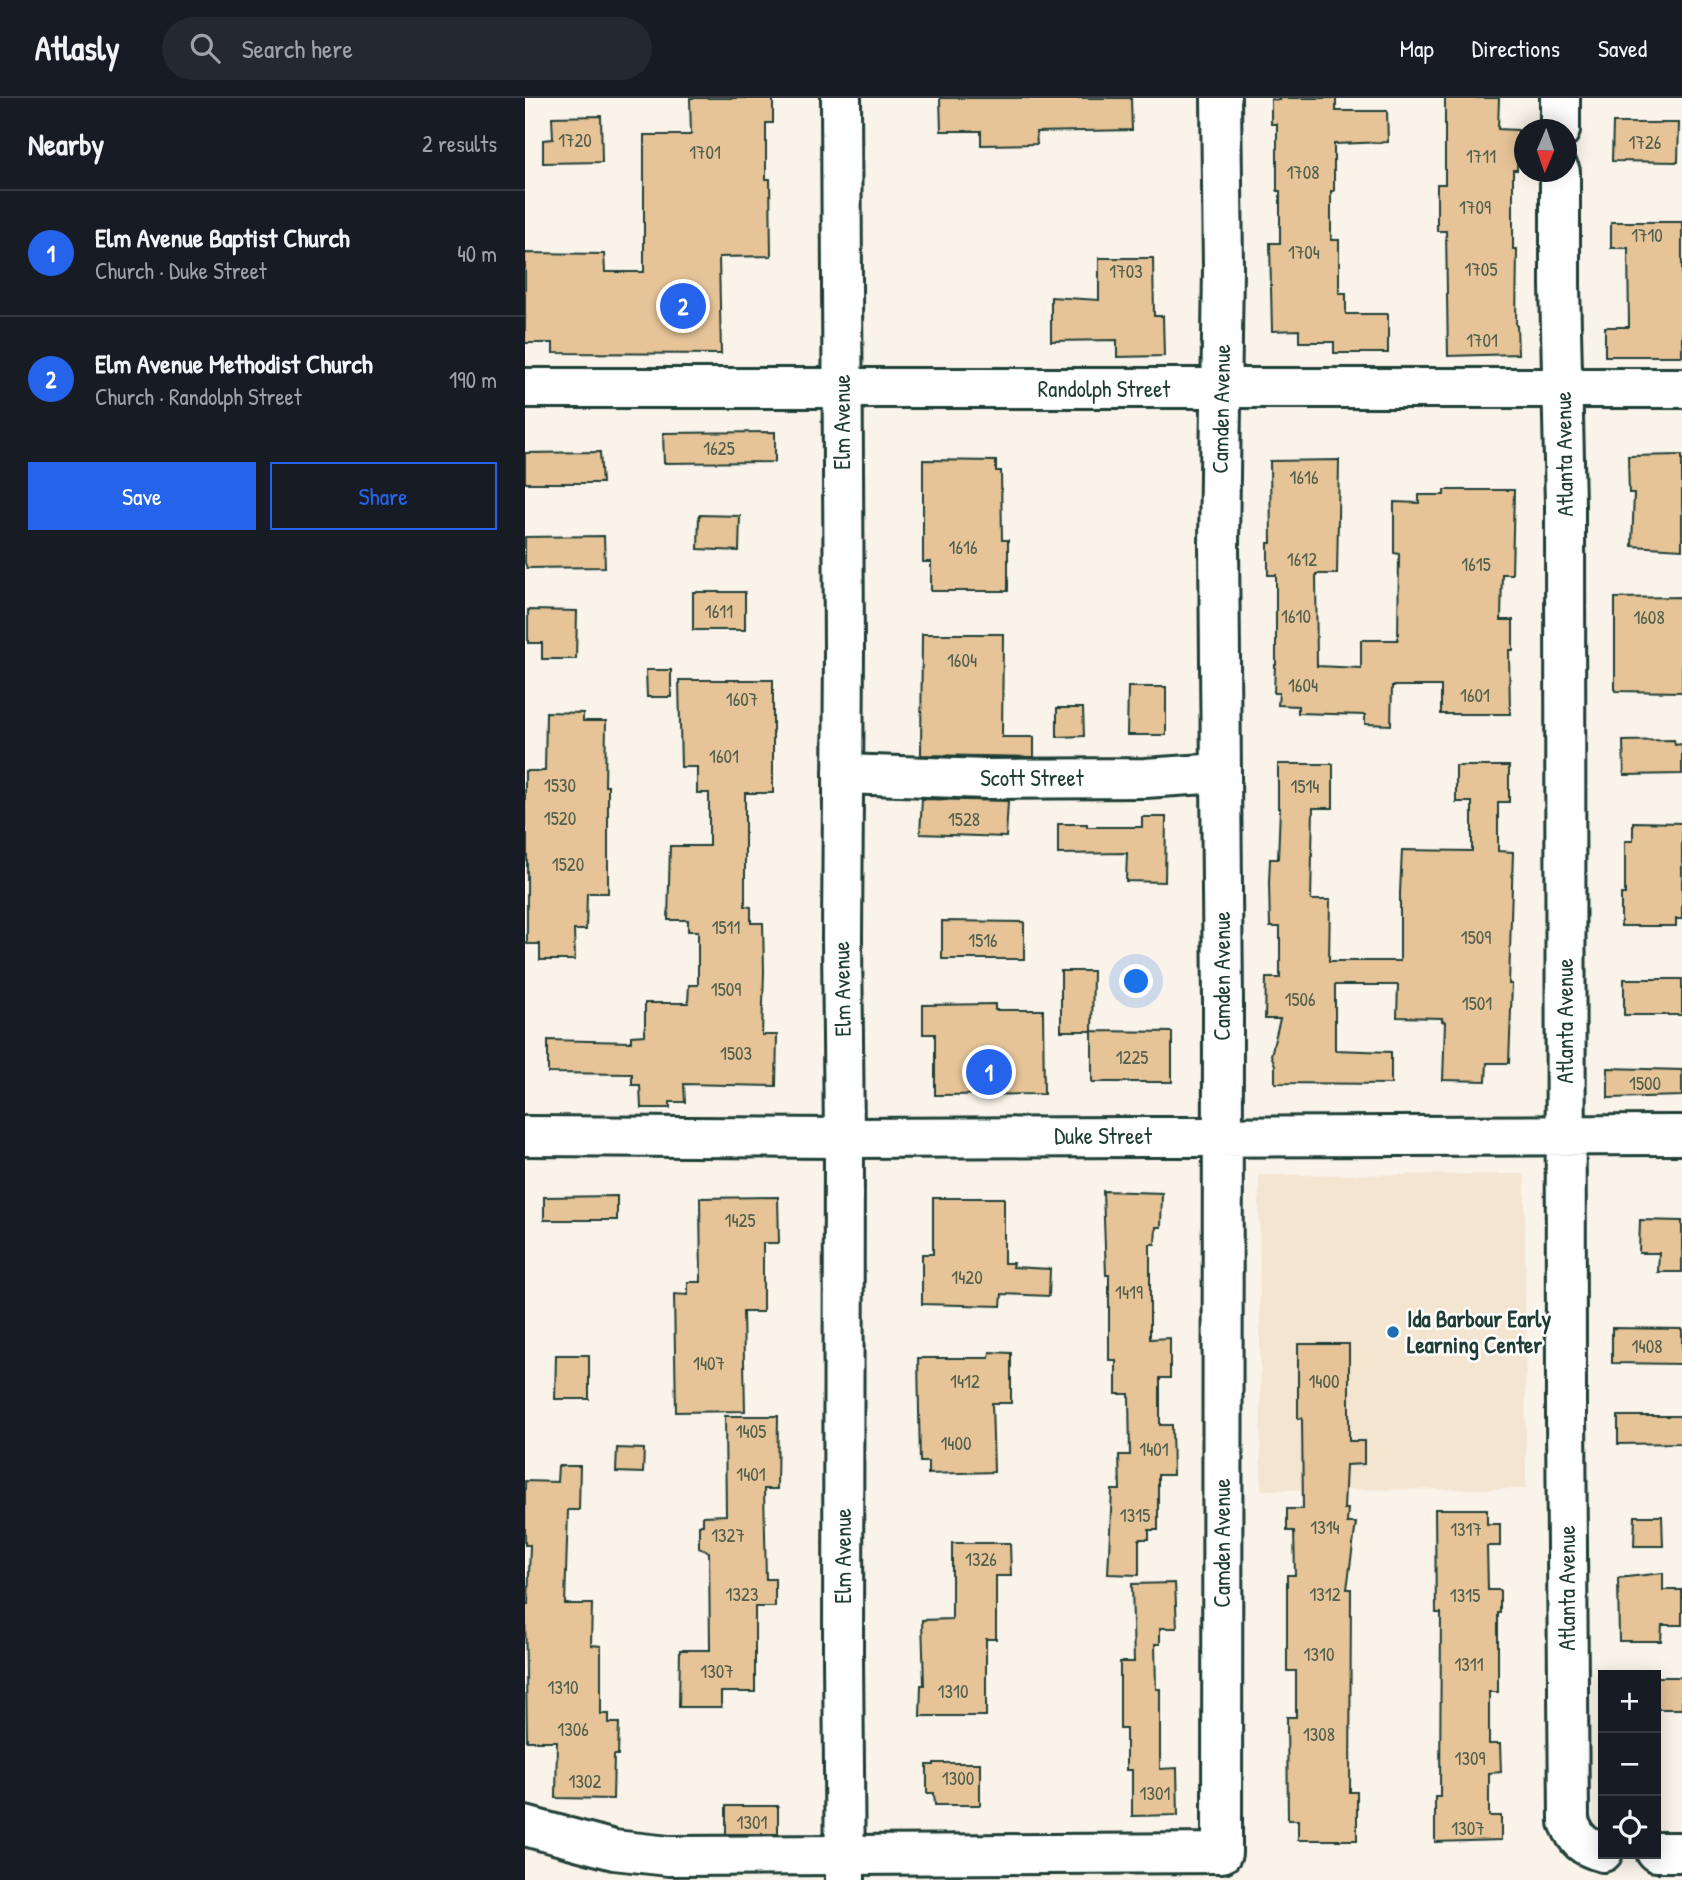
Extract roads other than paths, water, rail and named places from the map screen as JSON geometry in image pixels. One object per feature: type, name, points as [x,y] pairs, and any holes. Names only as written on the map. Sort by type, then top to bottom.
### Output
[{"type":"street","name":"Elm Avenue","points":[[841,98],[844,1138],[842,1657],[845,1868]]},
{"type":"street","name":"Camden Avenue","points":[[845,1868],[1222,1853],[1223,991],[1219,544],[1223,268],[1221,98]]},
{"type":"street","points":[[1560,98],[1560,119]]},
{"type":"street","name":"Atlanta Avenue","points":[[1560,182],[1565,505],[1569,1822],[1575,1836],[1587,1847],[1598,1850]]},
{"type":"street","name":"Randolph Street","points":[[525,388],[1682,388]]},
{"type":"street","name":"Scott Street","points":[[843,774],[986,779],[1145,778],[1221,773]]},
{"type":"street","name":"Duke Street","points":[[525,1136],[844,1138],[1682,1135]]},
{"type":"street","points":[[525,1826],[614,1850],[845,1868]]},
{"type":"street","points":[[1661,1852],[1682,1852]]},
{"type":"place","name":"Elm Avenue Methodist Church","points":[[683,306]]},
{"type":"place","name":"Elm Avenue Baptist Church","points":[[989,1072]]},
{"type":"place","name":"Ida Barbour Early Learning Center","points":[[1393,1332]]}]
